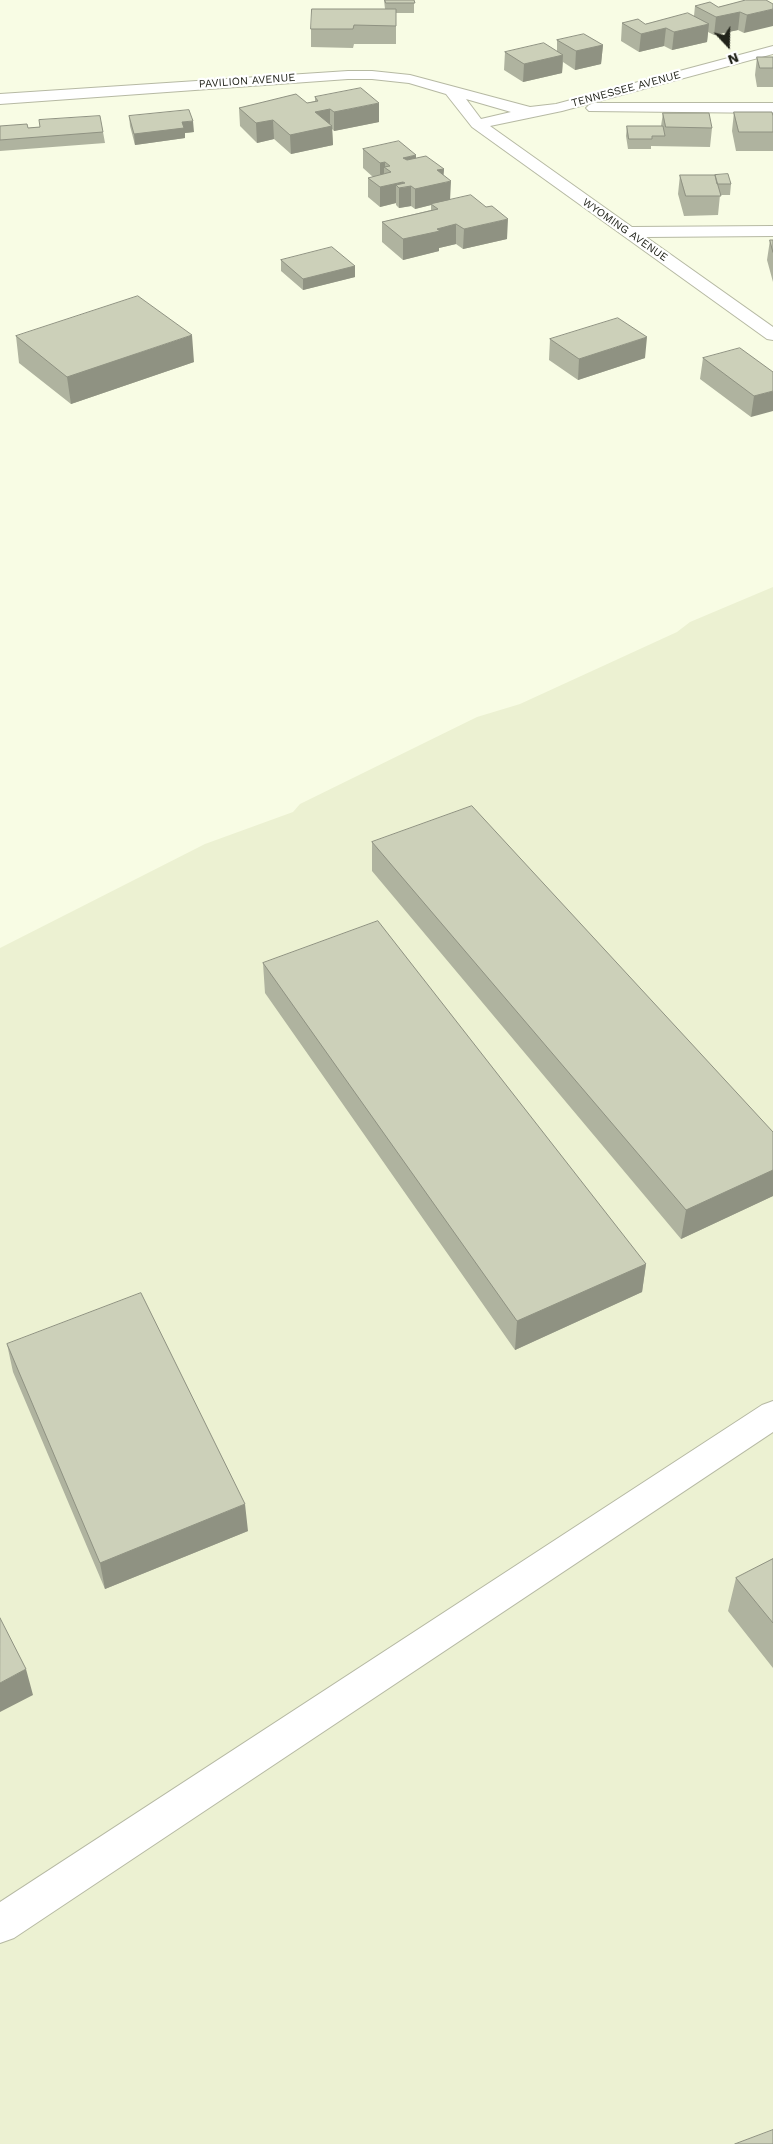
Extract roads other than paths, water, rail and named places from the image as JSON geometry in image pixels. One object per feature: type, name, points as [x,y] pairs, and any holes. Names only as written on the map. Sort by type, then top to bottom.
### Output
[{"type":"street","name":"TENNESSEE AVENUE","points":[[477,124],[529,112],[557,108],[773,50]]},
{"type":"street","name":"PAVILION AVENUE","points":[[0,99],[348,75],[372,75],[410,79],[529,112]]},
{"type":"street","points":[[451,91],[477,124]]},
{"type":"street","points":[[557,108],[773,108]]},
{"type":"street","name":"WYOMING AVENUE","points":[[477,124],[773,335]]},
{"type":"street","points":[[627,232],[773,231]]},
{"type":"street","points":[[0,1924],[773,1416]]}]
